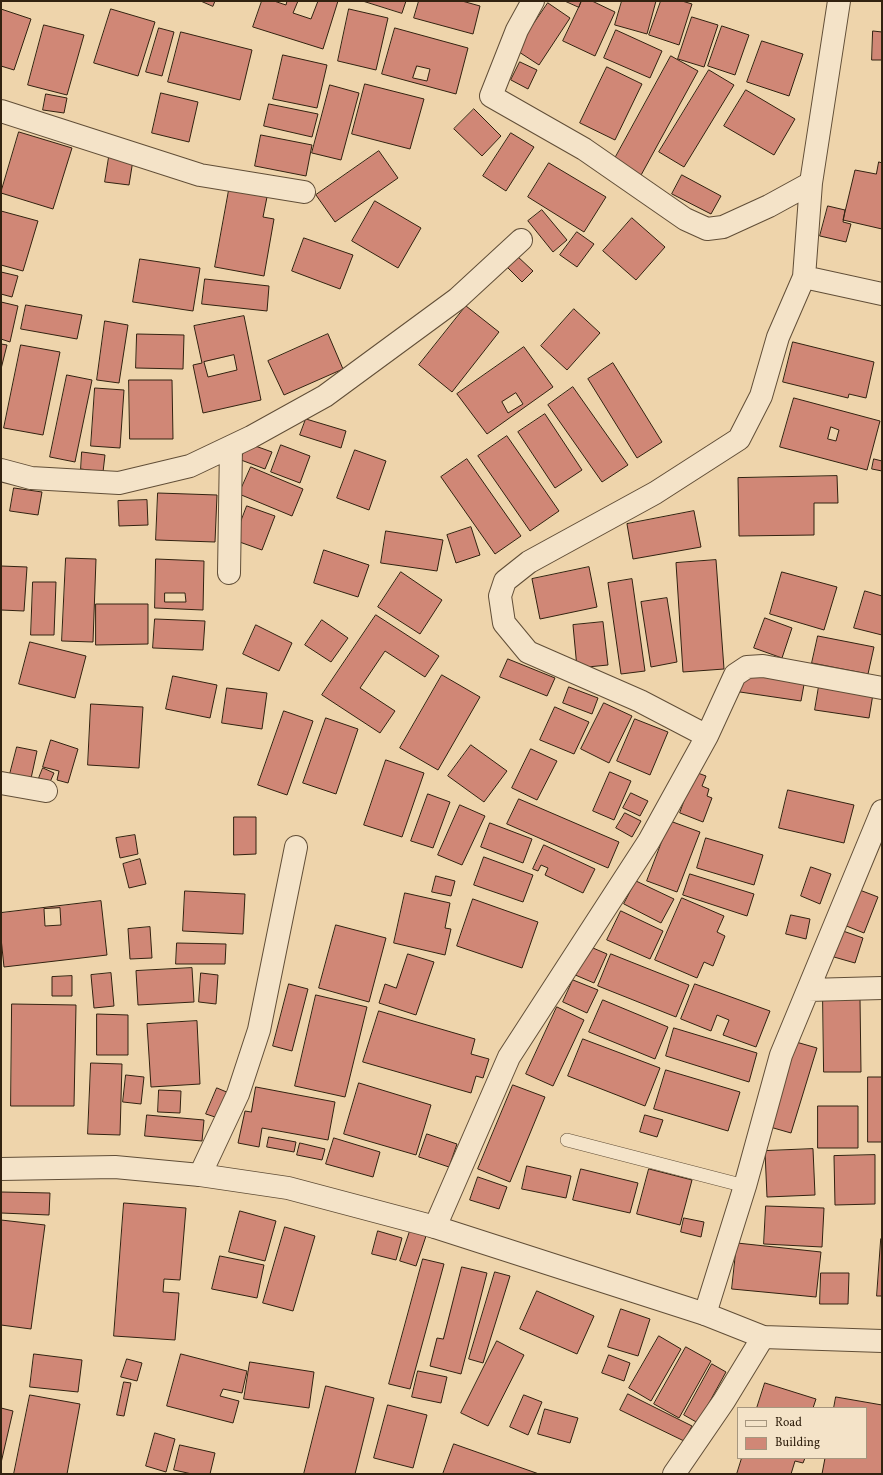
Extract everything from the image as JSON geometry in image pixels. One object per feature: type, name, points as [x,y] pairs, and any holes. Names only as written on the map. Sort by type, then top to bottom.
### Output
[{"type":"street","points":[[533,1],[518,30],[491,96],[584,149],[686,220],[707,229],[723,227],[756,212],[811,182]]},
{"type":"street","points":[[707,736],[640,701],[528,652],[504,623],[500,596],[505,581],[529,562],[655,493],[739,439],[761,396],[778,337],[804,277],[811,182],[840,1]]},
{"type":"street","points":[[1,111],[200,175],[304,192]]},
{"type":"street","points":[[1,470],[31,478],[119,484],[190,466],[231,447],[325,396],[368,366],[457,299],[520,240]]},
{"type":"street","points":[[804,277],[882,294]]},
{"type":"street","points":[[229,573],[231,447]]},
{"type":"street","points":[[435,1227],[510,1057],[649,841],[707,736],[735,675],[748,667],[762,666],[882,688]]},
{"type":"street","points":[[1,783],[46,791]]},
{"type":"street","points":[[705,1314],[745,1186],[781,1055],[882,811]]},
{"type":"street","points":[[200,1175],[238,1094],[259,1030],[296,847]]},
{"type":"street","points":[[808,990],[882,988]]},
{"type":"street","points":[[1,1169],[115,1167],[200,1175],[288,1188],[435,1227],[705,1314],[763,1337],[882,1341]]},
{"type":"street","points":[[674,1474],[724,1401],[763,1337]]},
{"type":"lane","points":[[567,1140],[745,1186]]},
{"type":"building","points":[[201,1],[215,1],[213,6]]},
{"type":"building","points":[[262,1],[274,1],[286,5],[287,1],[298,1],[293,13],[311,19],[318,1],[338,1],[323,49],[253,27]]},
{"type":"building","points":[[363,1],[406,1],[402,13]]},
{"type":"building","points":[[419,1],[462,1],[480,6],[473,34],[414,18]]},
{"type":"building","points":[[565,1],[581,1],[579,7]]},
{"type":"building","points":[[582,1],[592,1],[615,12],[595,56],[563,41]]},
{"type":"building","points":[[622,1],[656,1],[647,34],[615,25]]},
{"type":"building","points":[[661,1],[682,1],[692,4],[679,45],[649,35]]},
{"type":"building","points":[[548,3],[570,18],[539,65],[516,50]]},
{"type":"building","points":[[1,9],[31,19],[14,70],[1,66]]},
{"type":"building","points":[[111,9],[155,22],[138,76],[94,63]]},
{"type":"building","points":[[349,9],[388,18],[376,70],[338,61]]},
{"type":"building","points":[[692,17],[718,25],[704,67],[678,59]]},
{"type":"building","points":[[44,25],[84,35],[67,95],[28,85]]},
{"type":"building","points":[[722,26],[749,35],[735,75],[708,66]]},
{"type":"building","points":[[159,28],[174,32],[162,76],[146,72]]},
{"type":"building","points":[[395,28],[468,48],[456,94],[382,74]],"holes":[[[417,66],[430,69],[427,81],[413,78]]]},
{"type":"building","points":[[616,30],[662,51],[650,78],[604,58]]},
{"type":"building","points":[[873,31],[882,32],[882,60],[872,60]]},
{"type":"building","points":[[181,32],[252,50],[240,100],[168,82]]},
{"type":"building","points":[[762,41],[803,54],[789,96],[747,82]]},
{"type":"building","points":[[283,55],[327,65],[317,108],[273,99]]},
{"type":"building","points":[[671,56],[698,71],[640,177],[613,162]]},
{"type":"building","points":[[520,62],[537,70],[528,89],[511,80]]},
{"type":"building","points":[[607,67],[642,84],[615,140],[580,123]]},
{"type":"building","points":[[709,70],[734,85],[684,167],[659,152]]},
{"type":"building","points":[[365,84],[424,99],[410,149],[352,134]]},
{"type":"building","points":[[330,85],[359,93],[341,160],[312,153]]},
{"type":"building","points":[[746,90],[795,119],[774,155],[724,126]]},
{"type":"building","points":[[161,93],[198,102],[189,142],[152,133]]},
{"type":"building","points":[[46,94],[67,98],[64,113],[43,110]]},
{"type":"building","points":[[269,104],[318,114],[312,137],[264,126]]},
{"type":"building","points":[[474,109],[501,136],[482,156],[454,129]]},
{"type":"building","points":[[19,132],[72,148],[53,209],[1,193]]},
{"type":"building","points":[[511,133],[534,147],[506,191],[483,176]]},
{"type":"building","points":[[261,135],[312,145],[306,176],[255,166]]},
{"type":"building","points":[[379,151],[398,178],[335,222],[316,195]]},
{"type":"building","points":[[109,157],[133,160],[129,185],[105,182]]},
{"type":"building","points":[[879,162],[882,163],[882,229],[843,220],[855,170],[876,174]]},
{"type":"building","points":[[549,163],[606,197],[584,232],[528,197]]},
{"type":"building","points":[[682,175],[721,196],[711,214],[672,194]]},
{"type":"building","points":[[229,190],[267,197],[263,217],[274,219],[264,276],[215,267]]},
{"type":"building","points":[[375,201],[421,228],[398,268],[352,241]]},
{"type":"building","points":[[828,206],[845,210],[843,222],[851,224],[846,242],[820,236]]},
{"type":"building","points":[[542,210],[567,240],[553,252],[528,221]]},
{"type":"building","points":[[1,211],[38,221],[23,271],[1,265]]},
{"type":"building","points":[[632,218],[665,247],[636,280],[603,251]]},
{"type":"building","points":[[577,232],[594,244],[577,267],[560,255]]},
{"type":"building","points":[[304,238],[353,255],[340,289],[292,271]]},
{"type":"building","points":[[516,255],[533,271],[522,282],[505,265]]},
{"type":"building","points":[[140,259],[200,268],[193,311],[133,302]]},
{"type":"building","points":[[1,272],[18,276],[12,297],[1,294]]},
{"type":"building","points":[[205,279],[269,286],[267,311],[202,304]]},
{"type":"building","points":[[1,302],[18,306],[10,342],[1,339]]},
{"type":"building","points":[[26,305],[82,315],[77,339],[21,329]]},
{"type":"building","points":[[466,306],[499,332],[452,392],[419,365]]},
{"type":"building","points":[[574,309],[600,333],[567,370],[541,346]]},
{"type":"building","points":[[244,316],[261,400],[203,413],[193,365],[202,363],[194,326]],"holes":[[[234,355],[237,370],[208,377],[204,362]]]},
{"type":"building","points":[[105,321],[128,325],[119,383],[97,380]]},
{"type":"building","points":[[137,334],[184,335],[183,369],[136,368]]},
{"type":"building","points":[[328,334],[343,369],[284,395],[268,361]]},
{"type":"building","points":[[793,342],[874,362],[866,398],[849,394],[848,398],[783,382]]},
{"type":"building","points":[[1,344],[7,345],[1,369]]},
{"type":"building","points":[[21,345],[60,352],[43,435],[4,428]]},
{"type":"building","points":[[524,347],[553,387],[487,434],[457,394]],"holes":[[[516,393],[523,404],[508,413],[502,402]]]},
{"type":"building","points":[[613,363],[662,442],[637,458],[588,379]]},
{"type":"building","points":[[67,375],[92,380],[75,462],[50,457]]},
{"type":"building","points":[[129,380],[172,380],[173,439],[130,439]]},
{"type":"building","points":[[573,387],[628,465],[602,482],[548,405]]},
{"type":"building","points":[[95,388],[124,390],[120,448],[91,446]]},
{"type":"building","points":[[794,398],[880,421],[867,470],[780,447]],"holes":[[[831,427],[839,430],[836,441],[828,439]]]},
{"type":"building","points":[[545,414],[582,470],[555,488],[518,432]]},
{"type":"building","points":[[306,419],[346,431],[341,448],[300,435]]},
{"type":"building","points":[[507,436],[559,511],[530,531],[478,456]]},
{"type":"building","points":[[247,443],[272,452],[265,469],[241,460]]},
{"type":"building","points":[[281,445],[310,456],[300,483],[271,472]]},
{"type":"building","points":[[355,450],[386,461],[369,510],[337,498]]},
{"type":"building","points":[[82,452],[105,455],[103,472],[81,469]]},
{"type":"building","points":[[467,459],[521,536],[495,554],[441,477]]},
{"type":"building","points":[[874,459],[882,461],[882,471],[872,469]]},
{"type":"building","points":[[251,467],[303,489],[292,516],[239,494]]},
{"type":"building","points":[[837,476],[838,503],[814,503],[814,535],[739,536],[738,478]]},
{"type":"building","points":[[14,488],[42,492],[38,515],[10,511]]},
{"type":"building","points":[[158,493],[217,495],[215,542],[156,540]]},
{"type":"building","points":[[147,500],[148,525],[119,526],[118,501]]},
{"type":"building","points":[[247,506],[275,516],[262,550],[234,540]]},
{"type":"building","points":[[694,511],[701,547],[633,559],[627,524]]},
{"type":"building","points":[[471,527],[480,555],[456,563],[447,535]]},
{"type":"building","points":[[386,531],[443,540],[437,571],[381,563]]},
{"type":"building","points":[[324,550],[369,565],[358,597],[314,583]]},
{"type":"building","points":[[66,558],[96,559],[93,642],[62,641]]},
{"type":"building","points":[[156,559],[204,561],[203,610],[155,608]],"holes":[[[165,593],[185,593],[186,602],[165,602]]]},
{"type":"building","points":[[716,560],[724,669],[683,672],[676,563]]},
{"type":"building","points":[[1,566],[27,567],[24,611],[1,610]]},
{"type":"building","points":[[589,567],[597,607],[540,619],[532,579]]},
{"type":"building","points":[[401,572],[442,600],[420,634],[378,607]]},
{"type":"building","points":[[782,572],[837,587],[824,630],[770,614]]},
{"type":"building","points":[[632,579],[645,671],[621,674],[608,583]]},
{"type":"building","points":[[33,582],[56,582],[54,635],[31,635]]},
{"type":"building","points":[[865,591],[882,596],[882,635],[854,628]]},
{"type":"building","points":[[667,598],[677,662],[651,667],[641,602]]},
{"type":"building","points":[[96,604],[148,604],[148,644],[96,645]]},
{"type":"building","points":[[376,615],[439,656],[425,677],[385,651],[360,688],[395,711],[380,733],[322,695]]},
{"type":"building","points":[[765,618],[792,628],[782,658],[754,648]]},
{"type":"building","points":[[155,619],[205,621],[203,650],[153,648]]},
{"type":"building","points":[[322,620],[348,638],[331,662],[305,645]]},
{"type":"building","points":[[603,622],[608,665],[577,668],[573,625]]},
{"type":"building","points":[[256,625],[292,643],[279,671],[243,654]]},
{"type":"building","points":[[818,636],[874,647],[868,674],[812,663]]},
{"type":"building","points":[[30,642],[86,656],[75,698],[19,684]]},
{"type":"building","points":[[508,659],[555,678],[547,696],[500,677]]},
{"type":"building","points":[[744,670],[805,679],[801,701],[740,692]]},
{"type":"building","points":[[442,675],[480,697],[438,770],[400,748]]},
{"type":"building","points":[[173,676],[217,685],[210,718],[166,709]]},
{"type":"building","points":[[819,686],[873,694],[869,718],[815,710]]},
{"type":"building","points":[[569,687],[598,698],[592,714],[563,703]]},
{"type":"building","points":[[227,688],[267,693],[262,729],[222,723]]},
{"type":"building","points":[[604,703],[632,716],[609,763],[581,749]]},
{"type":"building","points":[[91,704],[143,707],[139,768],[88,765]]},
{"type":"building","points":[[555,707],[589,722],[574,754],[540,740]]},
{"type":"building","points":[[284,711],[313,721],[287,795],[258,785]]},
{"type":"building","points":[[326,718],[358,729],[336,794],[303,783]]},
{"type":"building","points":[[635,719],[668,732],[650,775],[617,761]]},
{"type":"building","points":[[51,740],[78,749],[68,783],[57,780],[59,771],[43,767]]},
{"type":"building","points":[[471,745],[507,771],[484,802],[448,776]]},
{"type":"building","points":[[17,747],[37,751],[30,783],[9,778]]},
{"type":"building","points":[[531,749],[557,761],[537,800],[512,788]]},
{"type":"building","points":[[386,760],[424,773],[402,837],[364,825]]},
{"type":"building","points":[[43,768],[54,773],[50,782],[39,778]]},
{"type":"building","points":[[610,772],[631,781],[614,820],[593,811]]},
{"type":"building","points":[[695,772],[706,776],[702,786],[709,789],[707,796],[712,798],[703,822],[680,813]]},
{"type":"building","points":[[788,790],[854,805],[844,843],[779,828]]},
{"type":"building","points":[[631,793],[648,801],[640,816],[623,808]]},
{"type":"building","points":[[428,794],[450,802],[433,848],[411,841]]},
{"type":"building","points":[[519,799],[619,842],[608,868],[507,824]]},
{"type":"building","points":[[460,805],[485,816],[462,865],[438,855]]},
{"type":"building","points":[[625,813],[641,821],[632,837],[616,828]]},
{"type":"building","points":[[234,817],[256,817],[256,854],[234,855]]},
{"type":"building","points":[[670,821],[700,832],[677,892],[647,881]]},
{"type":"building","points":[[490,823],[532,839],[523,863],[481,847]]},
{"type":"building","points":[[135,835],[138,854],[120,858],[116,838]]},
{"type":"building","points":[[706,838],[763,855],[754,885],[697,868]]},
{"type":"building","points":[[544,845],[595,869],[583,893],[545,875],[548,868],[541,865],[538,871],[533,869]]},
{"type":"building","points":[[484,857],[533,875],[523,902],[474,885]]},
{"type":"building","points":[[140,859],[146,884],[129,888],[123,864]]},
{"type":"building","points":[[811,867],[831,874],[820,904],[801,896]]},
{"type":"building","points":[[690,874],[754,894],[747,916],[683,895]]},
{"type":"building","points":[[436,876],[455,881],[451,896],[432,892]]},
{"type":"building","points":[[636,881],[674,899],[661,923],[624,904]]},
{"type":"building","points":[[857,889],[878,897],[864,933],[844,925]]},
{"type":"building","points":[[185,891],[245,894],[243,934],[183,931]]},
{"type":"building","points":[[405,893],[450,903],[445,928],[451,929],[445,955],[394,943]]},
{"type":"building","points":[[682,898],[724,916],[717,932],[725,936],[713,966],[704,962],[697,978],[655,960]]},
{"type":"building","points":[[473,899],[538,922],[522,968],[457,946]]},
{"type":"building","points":[[101,901],[107,955],[4,967],[1,938],[1,913]],"holes":[[[60,908],[61,925],[45,926],[44,909]]]},
{"type":"building","points":[[621,911],[663,931],[650,959],[607,940]]},
{"type":"building","points":[[791,915],[810,919],[806,939],[786,934]]},
{"type":"building","points":[[336,925],[386,938],[369,1002],[319,988]]},
{"type":"building","points":[[150,927],[152,958],[130,959],[128,929]]},
{"type":"building","points":[[843,931],[863,938],[855,963],[834,957]]},
{"type":"building","points":[[177,943],[226,944],[225,964],[176,964]]},
{"type":"building","points":[[586,945],[607,954],[594,983],[573,974]]},
{"type":"building","points":[[408,954],[434,962],[416,1015],[379,1003],[385,984],[396,988]]},
{"type":"building","points":[[611,954],[689,985],[676,1017],[598,986]]},
{"type":"building","points":[[192,968],[194,1002],[138,1005],[136,971]]},
{"type":"building","points":[[111,973],[114,1006],[94,1008],[91,975]]},
{"type":"building","points":[[201,973],[218,975],[216,1004],[199,1002]]},
{"type":"building","points":[[72,976],[72,996],[52,996],[52,977]]},
{"type":"building","points":[[573,980],[598,990],[587,1013],[563,1002]]},
{"type":"building","points":[[289,984],[308,989],[292,1051],[273,1046]]},
{"type":"building","points":[[695,984],[770,1011],[756,1047],[723,1035],[729,1020],[717,1015],[711,1031],[681,1019]]},
{"type":"building","points":[[316,995],[367,1007],[345,1097],[295,1086]]},
{"type":"building","points":[[823,999],[860,999],[861,1072],[824,1072]]},
{"type":"building","points":[[603,1000],[668,1027],[655,1059],[589,1032]]},
{"type":"building","points":[[12,1004],[76,1005],[74,1106],[11,1106]]},
{"type":"building","points":[[557,1007],[584,1020],[553,1086],[526,1074]]},
{"type":"building","points":[[379,1011],[475,1039],[471,1054],[489,1059],[483,1078],[476,1076],[471,1093],[363,1062]]},
{"type":"building","points":[[97,1014],[128,1015],[128,1055],[97,1055]]},
{"type":"building","points":[[197,1021],[200,1084],[151,1087],[147,1024]]},
{"type":"building","points":[[674,1028],[757,1053],[749,1082],[666,1056]]},
{"type":"building","points":[[583,1039],[660,1068],[645,1106],[568,1076]]},
{"type":"building","points":[[796,1042],[817,1048],[791,1133],[770,1127]]},
{"type":"building","points":[[91,1063],[122,1064],[120,1135],[88,1134]]},
{"type":"building","points":[[666,1070],[740,1092],[728,1131],[654,1109]]},
{"type":"building","points":[[126,1075],[144,1077],[141,1104],[123,1102]]},
{"type":"building","points":[[868,1077],[882,1077],[882,1142],[868,1142]]},
{"type":"building","points":[[359,1083],[431,1105],[416,1155],[344,1134]]},
{"type":"building","points":[[513,1085],[545,1097],[510,1182],[478,1169]]},
{"type":"building","points":[[256,1087],[335,1102],[328,1140],[262,1128],[259,1147],[238,1143],[245,1111],[251,1112]]},
{"type":"building","points":[[217,1088],[229,1093],[218,1118],[206,1114]]},
{"type":"building","points":[[159,1090],[181,1091],[180,1113],[158,1112]]},
{"type":"building","points":[[818,1106],[858,1106],[858,1148],[818,1148]]},
{"type":"building","points":[[147,1115],[204,1120],[202,1141],[145,1136]]},
{"type":"building","points":[[645,1115],[663,1120],[657,1137],[640,1132]]},
{"type":"building","points":[[427,1134],[457,1144],[449,1167],[419,1157]]},
{"type":"building","points":[[269,1137],[296,1142],[294,1152],[267,1147]]},
{"type":"building","points":[[334,1138],[380,1152],[373,1177],[326,1164]]},
{"type":"building","points":[[300,1143],[325,1149],[322,1160],[297,1155]]},
{"type":"building","points":[[813,1149],[815,1195],[767,1197],[765,1151]]},
{"type":"building","points":[[875,1155],[875,1204],[835,1205],[834,1156]]},
{"type":"building","points":[[527,1166],[571,1176],[566,1198],[522,1189]]},
{"type":"building","points":[[581,1169],[638,1183],[630,1213],[573,1200]]},
{"type":"building","points":[[649,1169],[692,1180],[680,1225],[637,1214]]},
{"type":"building","points":[[478,1177],[507,1187],[499,1209],[470,1200]]},
{"type":"building","points":[[1,1192],[50,1193],[49,1215],[1,1213]]},
{"type":"building","points":[[124,1203],[186,1208],[180,1280],[164,1279],[163,1292],[179,1293],[175,1340],[114,1336]]},
{"type":"building","points":[[766,1206],[824,1208],[822,1247],[764,1244]]},
{"type":"building","points":[[240,1211],[276,1221],[265,1261],[229,1252]]},
{"type":"building","points":[[684,1218],[704,1222],[701,1237],[681,1232]]},
{"type":"building","points":[[1,1220],[45,1225],[31,1329],[1,1325]]},
{"type":"building","points":[[285,1227],[315,1236],[293,1311],[263,1303]]},
{"type":"building","points":[[378,1231],[402,1238],[396,1260],[372,1254]]},
{"type":"building","points":[[410,1231],[426,1236],[416,1266],[400,1261]]},
{"type":"building","points":[[881,1239],[882,1296],[877,1296]]},
{"type":"building","points":[[737,1243],[821,1252],[816,1297],[732,1289]]},
{"type":"building","points":[[220,1256],[264,1265],[257,1298],[212,1289]]},
{"type":"building","points":[[423,1259],[444,1264],[410,1389],[389,1384]]},
{"type":"building","points":[[462,1267],[487,1273],[461,1374],[430,1366],[437,1338],[443,1339]]},
{"type":"building","points":[[495,1272],[510,1276],[483,1363],[469,1359]]},
{"type":"building","points":[[821,1273],[849,1273],[848,1304],[820,1304]]},
{"type":"building","points":[[537,1291],[594,1316],[577,1354],[520,1329]]},
{"type":"building","points":[[621,1309],[650,1319],[638,1356],[608,1347]]},
{"type":"building","points":[[659,1336],[681,1349],[651,1401],[629,1388]]},
{"type":"building","points":[[497,1341],[524,1355],[488,1426],[461,1413]]},
{"type":"building","points":[[686,1347],[711,1361],[679,1418],[654,1404]]},
{"type":"building","points":[[34,1354],[82,1360],[78,1392],[30,1387]]},
{"type":"building","points":[[181,1354],[247,1371],[242,1393],[223,1389],[220,1396],[239,1401],[233,1423],[167,1406]]},
{"type":"building","points":[[609,1355],[630,1363],[624,1381],[602,1373]]},
{"type":"building","points":[[127,1359],[142,1363],[137,1381],[121,1377]]},
{"type":"building","points":[[250,1362],[314,1372],[309,1408],[244,1399]]},
{"type":"building","points":[[712,1364],[726,1372],[698,1423],[684,1415]]},
{"type":"building","points":[[418,1371],[447,1377],[441,1403],[412,1397]]},
{"type":"building","points":[[124,1382],[131,1383],[124,1416],[117,1415]]},
{"type":"building","points":[[765,1383],[816,1399],[813,1407],[757,1407]]},
{"type":"building","points":[[326,1386],[374,1398],[355,1474],[304,1474]]},
{"type":"building","points":[[628,1394],[692,1426],[684,1441],[620,1410]]},
{"type":"building","points":[[30,1395],[80,1404],[67,1474],[14,1474]]},
{"type":"building","points":[[524,1395],[542,1402],[528,1435],[510,1427]]},
{"type":"building","points":[[836,1397],[882,1405],[882,1474],[822,1474],[825,1459],[867,1459],[867,1407],[834,1407]]},
{"type":"building","points":[[388,1405],[427,1415],[413,1468],[374,1458]]},
{"type":"building","points":[[1,1408],[13,1411],[1,1463]]},
{"type":"building","points":[[545,1409],[578,1418],[570,1443],[538,1434]]},
{"type":"building","points":[[155,1433],[175,1439],[166,1472],[146,1466]]},
{"type":"building","points":[[454,1444],[539,1474],[443,1474]]},
{"type":"building","points":[[180,1445],[215,1453],[210,1474],[192,1474],[174,1470]]},
{"type":"building","points":[[742,1459],[805,1459],[803,1463],[795,1461],[791,1474],[737,1474]]}]
